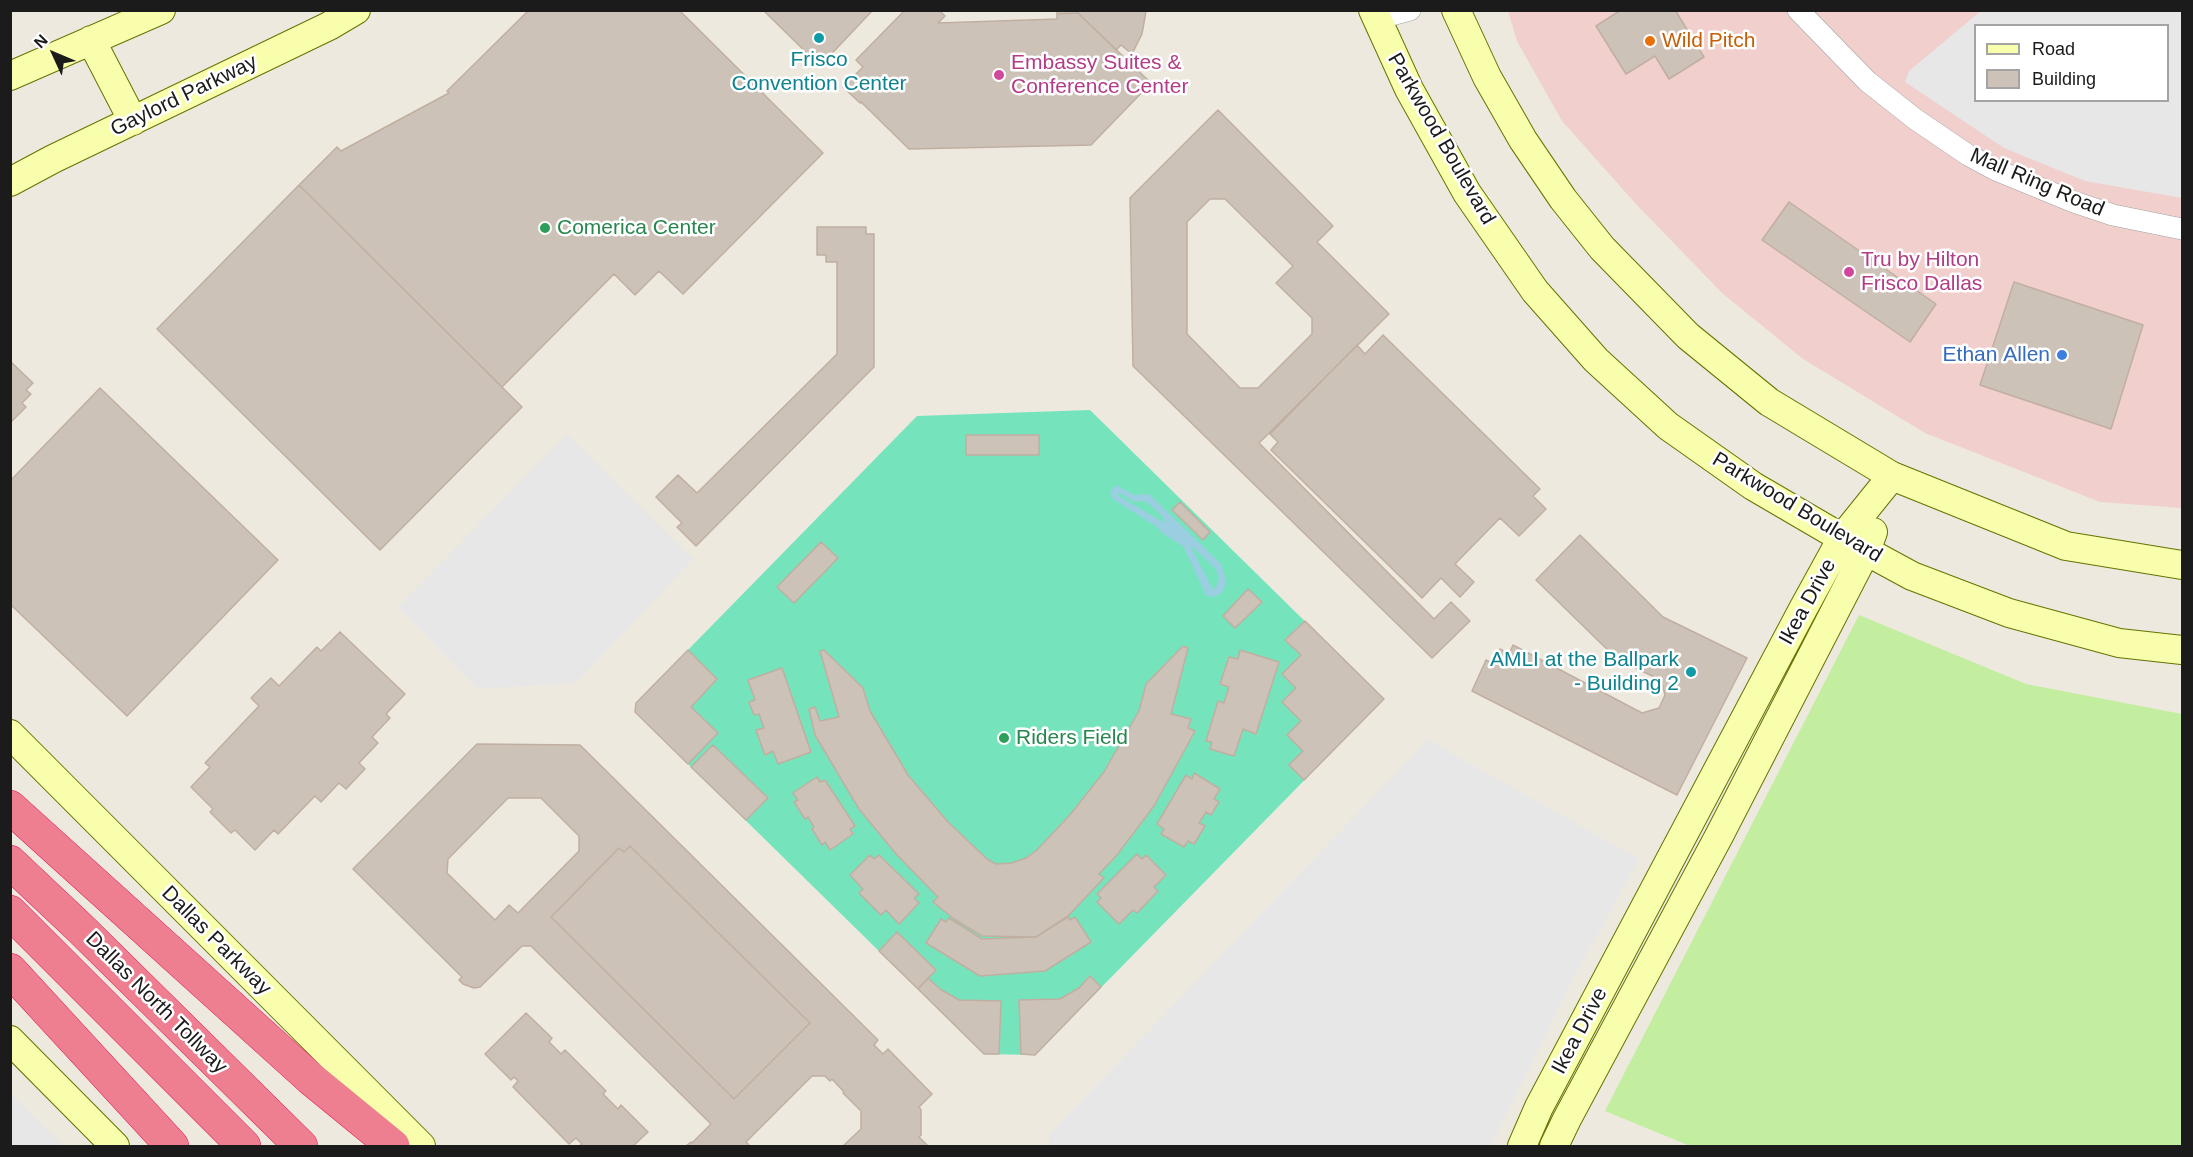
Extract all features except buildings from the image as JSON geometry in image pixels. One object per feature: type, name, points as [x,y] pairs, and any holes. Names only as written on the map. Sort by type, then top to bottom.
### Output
[{"type":"highway","points":[[10,807],[310,1078],[393,1146]]},
{"type":"highway","name":"Dallas North Tollway","points":[[10,862],[301,1146]]},
{"type":"highway","name":"Dallas North Tollway","points":[[10,912],[244,1146]]},
{"type":"highway","points":[[10,970],[172,1146]]},
{"type":"main road","points":[[10,76],[161,10]]},
{"type":"main road","name":"Gaylord Parkway","points":[[10,182],[319,31],[356,10]]},
{"type":"main road","points":[[1456,10],[1487,77],[1522,140],[1563,199],[1602,248],[1688,336],[1769,402],[1892,476],[2066,546],[2182,565]]},
{"type":"main road","name":"Parkwood Boulevard","points":[[1379,13],[1409,89],[1467,194],[1536,291],[1596,360],[1668,426],[1753,486],[1912,576],[2008,613],[2119,642],[2182,650]]},
{"type":"main road","points":[[91,40],[133,121]]},
{"type":"main road","name":"Ikea Drive","points":[[1522,1146],[1539,1107],[1684,833],[1854,545],[1892,476]]},
{"type":"main road","name":"Ikea Drive","points":[[1554,1146],[1713,848],[1854,545]]},
{"type":"main road","name":"Dallas Parkway","points":[[10,734],[421,1146]]},
{"type":"main road","points":[[1684,833],[1713,848]]},
{"type":"main road","points":[[10,1040],[115,1146]]},
{"type":"street","points":[[1379,13],[1410,10]]},
{"type":"street","name":"Mall Ring Road","points":[[1798,10],[1867,81],[1915,119],[1968,155],[1996,170],[2074,202],[2113,215],[2182,229]]},
{"type":"shaded area","points":[[1982,10],[2182,11],[2182,198],[2085,181],[2004,148],[1905,82],[1909,71]]},
{"type":"shaded area","points":[[1508,11],[2182,11],[2182,508],[2100,502],[1925,433],[1803,359],[1722,293],[1636,204],[1562,121],[1517,41]]},
{"type":"shaded area","points":[[567,434],[693,559],[576,683],[478,689],[398,607]]},
{"type":"shaded area","points":[[1428,740],[1639,859],[1574,977],[1491,1146],[1049,1146],[1049,1135]]},
{"type":"shaded area","points":[[11,1094],[64,1146],[11,1146]]},
{"type":"green space","name":"Riders Field","points":[[1090,410],[1384,699],[1035,1055],[984,1054],[635,712],[636,703],[917,416]]},
{"type":"green space","points":[[1859,615],[2026,684],[2182,714],[2182,1146],[1690,1146],[1605,1111]]},
{"type":"water","points":[[1116,485],[1134,495],[1149,494],[1221,564],[1226,581],[1219,595],[1212,597],[1206,595],[1183,546],[1113,499],[1110,492]],"holes":[[[1119,493],[1133,501],[1147,502],[1162,516],[1165,523],[1117,495]],[[1190,545],[1216,569],[1219,579],[1215,589],[1211,586]]]},
{"type":"place","name":"Frisco Convention Center","points":[[819,38]]},
{"type":"place","name":"Wild Pitch","points":[[1650,41]]},
{"type":"place","name":"Embassy Suites & Conference Center","points":[[999,75]]},
{"type":"place","name":"Comerica Center","points":[[545,228]]},
{"type":"place","name":"Tru by Hilton Frisco Dallas","points":[[1849,272]]},
{"type":"place","name":"Ethan Allen","points":[[2062,355]]},
{"type":"place","name":"AMLI at the Ballpark - Building 2","points":[[1691,672]]},
{"type":"place","name":"Riders Field","points":[[1004,738]]}]
